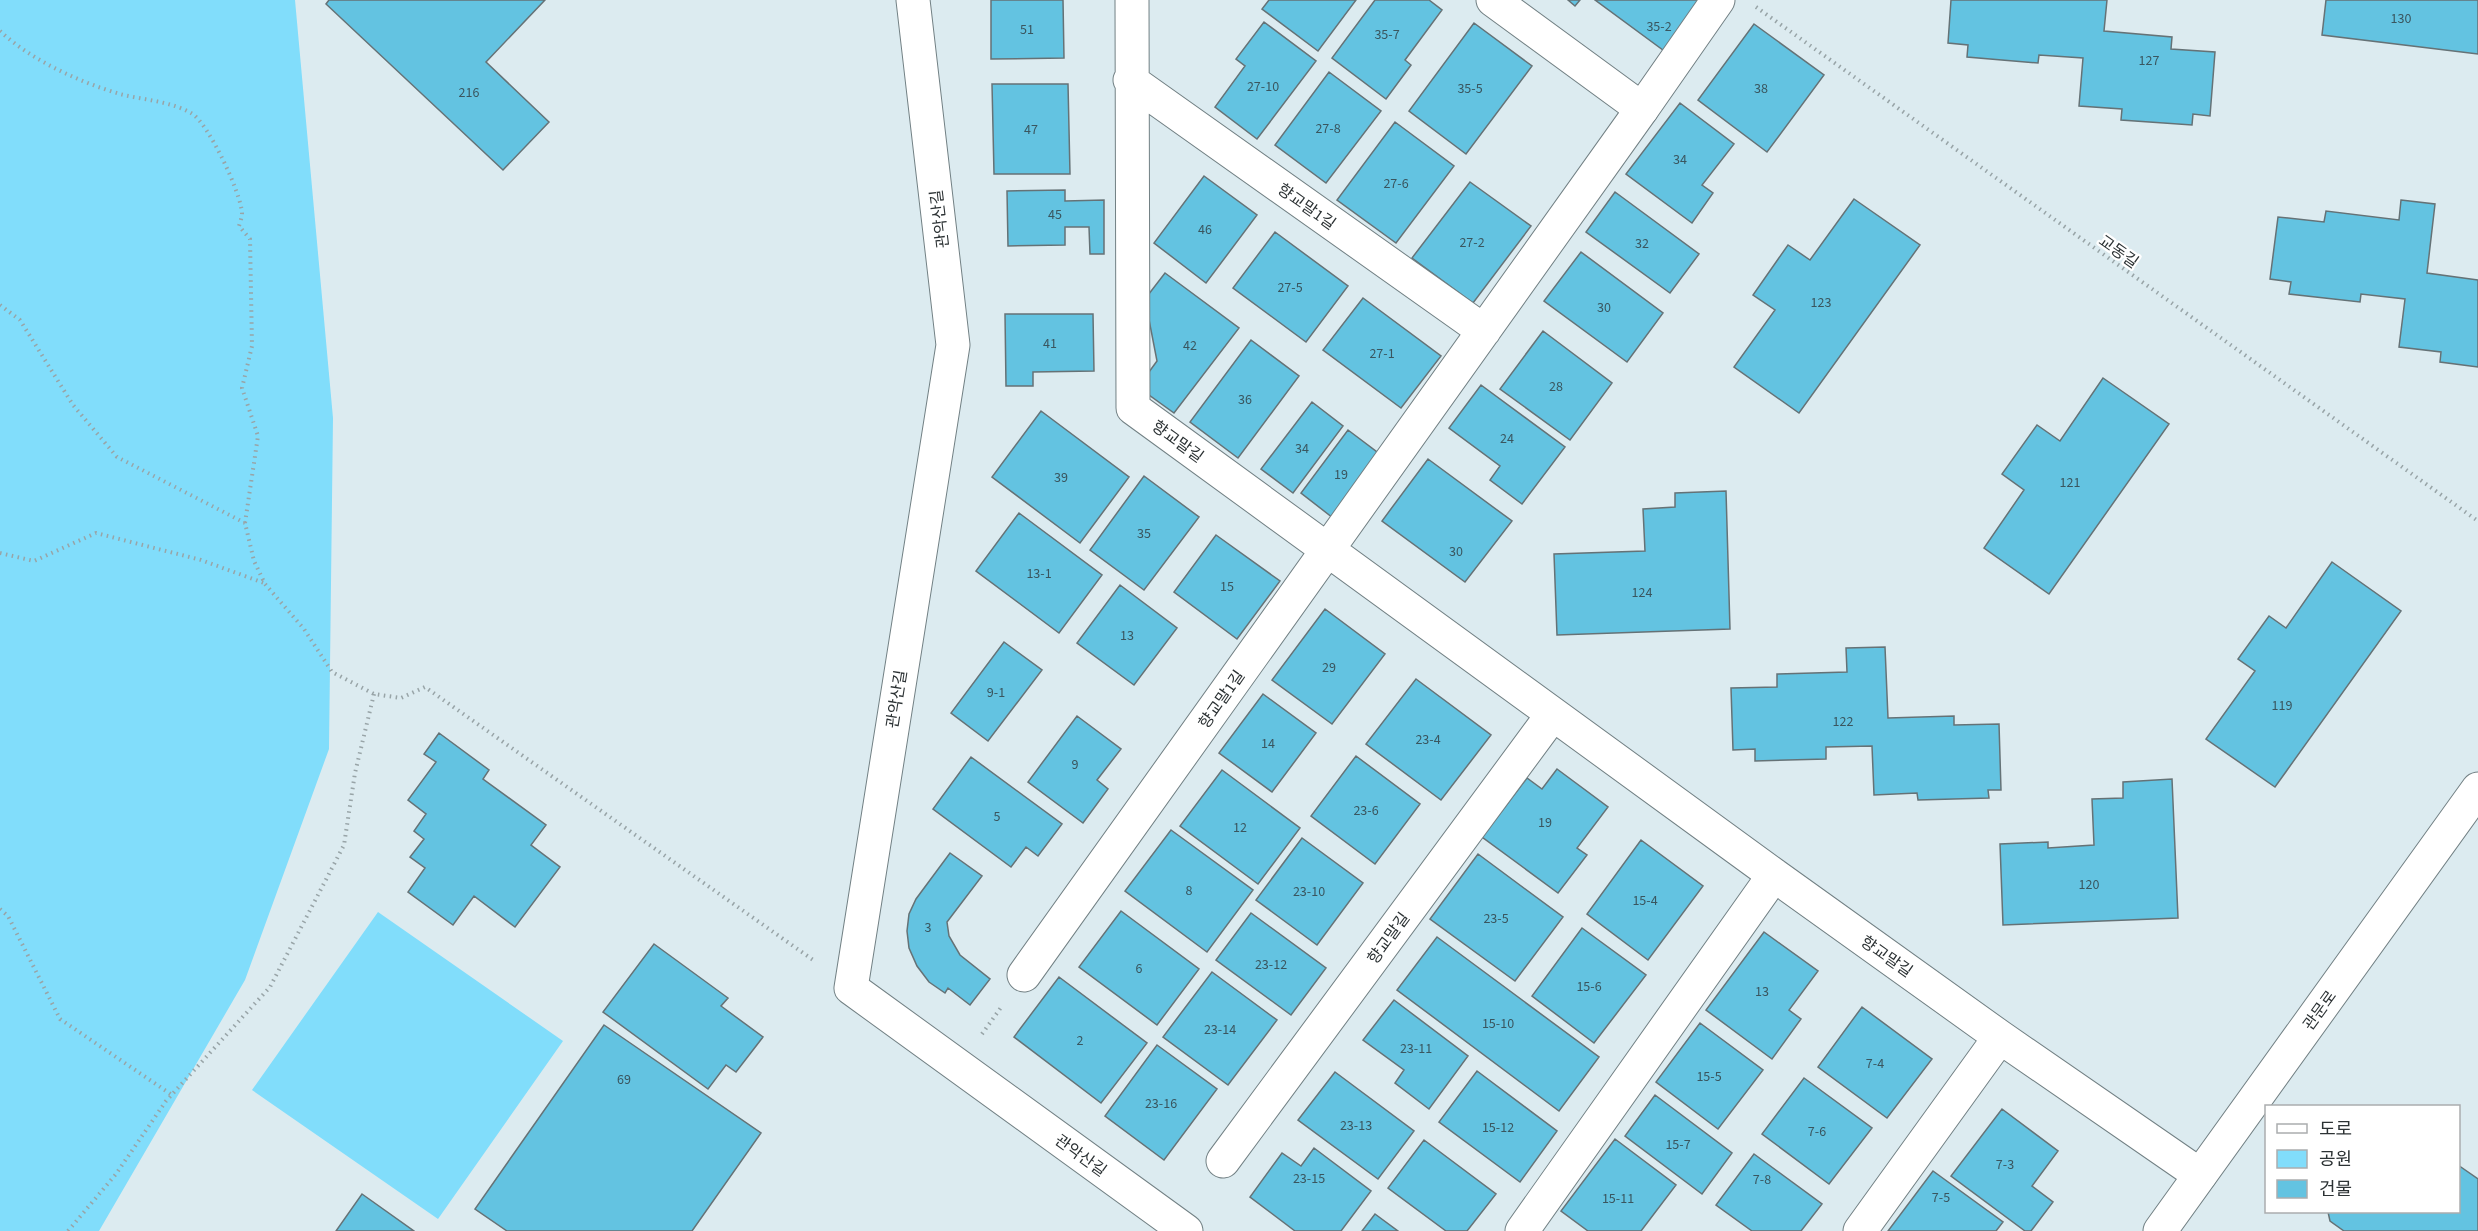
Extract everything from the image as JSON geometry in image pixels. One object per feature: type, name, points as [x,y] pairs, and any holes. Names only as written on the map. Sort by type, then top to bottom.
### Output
[{"type":"street","name":"관악산길","points":[[914,0],[953,345],[851,988],[1186,1231]]},
{"type":"street","name":"향교말길","points":[[1132,0],[1130,80],[1133,408],[1774,875],[2000,1037],[2200,1174]]},
{"type":"street","points":[[1493,0],[1642,109]]},
{"type":"street","name":"향교말1길","points":[[1024,975],[1718,0]]},
{"type":"street","name":"향교말1길","points":[[1130,80],[1484,331]]},
{"type":"street","name":"향교말길","points":[[1223,1161],[1553,714]]},
{"type":"street","name":"관문로","points":[[2160,1231],[2478,789]]},
{"type":"street","points":[[1522,1231],[1774,875]]},
{"type":"street","points":[[1860,1231],[2000,1037]]},
{"type":"path","name":"교동길","points":[[1755,7],[2478,521]]},
{"type":"path","points":[[0,31],[12,42],[62,71],[118,93],[193,114],[203,126],[229,174],[242,213],[239,226],[250,239],[252,346],[242,388],[258,436],[245,524],[254,561],[265,584],[304,629],[332,672],[374,694],[401,698],[425,687],[851,988]]},
{"type":"path","points":[[0,305],[20,320],[73,405],[117,458],[245,524]]},
{"type":"path","points":[[0,554],[34,561],[96,533],[201,560],[265,584]]},
{"type":"path","points":[[68,1231],[116,1174],[172,1095],[270,987],[344,845],[355,773],[374,694]]},
{"type":"path","points":[[0,909],[8,916],[60,1019],[172,1095]]},
{"type":"path","points":[[958,1066],[1024,975]]},
{"type":"green space","points":[[0,0],[295,0],[333,418],[329,749],[245,980],[99,1231],[0,1231]]},
{"type":"green space","points":[[378,912],[563,1041],[438,1219],[252,1090]]},
{"type":"building","points":[[329,0],[545,0],[486,62],[549,122],[503,170],[326,4]]},
{"type":"building","points":[[991,0],[1063,0],[1064,58],[991,59]]},
{"type":"building","points":[[1269,0],[1356,0],[1318,51],[1262,9]]},
{"type":"building","points":[[1375,0],[1429,0],[1442,10],[1405,60],[1411,65],[1386,99],[1332,58]]},
{"type":"building","points":[[1568,0],[1580,0],[1575,6]]},
{"type":"building","points":[[1595,0],[1706,0],[1667,53]]},
{"type":"building","points":[[1951,0],[2107,0],[2104,31],[2172,37],[2171,49],[2215,52],[2210,116],[2193,114],[2192,125],[2121,120],[2122,109],[2079,106],[2083,58],[2039,55],[2038,63],[1967,57],[1968,45],[1948,43]]},
{"type":"building","points":[[2326,0],[2478,0],[2478,54],[2322,35]]},
{"type":"building","points":[[1264,22],[1316,61],[1257,139],[1215,107],[1245,66],[1236,59]]},
{"type":"building","points":[[1474,23],[1532,66],[1466,154],[1409,111]]},
{"type":"building","points":[[1754,24],[1824,75],[1767,152],[1698,100]]},
{"type":"building","points":[[1329,72],[1381,111],[1326,183],[1275,145]]},
{"type":"building","points":[[992,84],[1068,84],[1070,174],[994,174]]},
{"type":"building","points":[[1680,103],[1734,144],[1702,185],[1713,193],[1692,223],[1626,174]]},
{"type":"building","points":[[1395,122],[1454,166],[1396,243],[1337,200]]},
{"type":"building","points":[[1204,176],[1257,215],[1206,283],[1154,243]]},
{"type":"building","points":[[1470,182],[1531,226],[1473,303],[1412,258]]},
{"type":"building","points":[[1065,190],[1065,201],[1104,200],[1104,254],[1090,254],[1089,227],[1065,227],[1065,245],[1008,246],[1007,191]]},
{"type":"building","points":[[1615,192],[1699,254],[1670,293],[1586,232]]},
{"type":"building","points":[[1854,199],[1920,245],[1799,413],[1734,367],[1775,310],[1753,295],[1788,245],[1810,260]]},
{"type":"building","points":[[2401,200],[2435,204],[2427,273],[2478,280],[2478,367],[2440,362],[2441,352],[2399,347],[2405,299],[2361,294],[2360,302],[2289,294],[2291,282],[2270,279],[2278,217],[2324,222],[2326,211],[2399,220]]},
{"type":"building","points":[[1275,232],[1348,286],[1306,342],[1233,288]]},
{"type":"building","points":[[1581,252],[1663,313],[1627,362],[1544,301]]},
{"type":"building","points":[[1165,273],[1239,328],[1174,413],[1138,387],[1157,361],[1145,299]]},
{"type":"building","points":[[1363,298],[1441,356],[1401,408],[1323,350]]},
{"type":"building","points":[[1005,314],[1093,314],[1094,371],[1033,372],[1033,386],[1006,386]]},
{"type":"building","points":[[1543,331],[1612,383],[1570,440],[1500,389]]},
{"type":"building","points":[[1251,340],[1299,376],[1238,458],[1190,422]]},
{"type":"building","points":[[2103,378],[2169,424],[2049,594],[1984,548],[2024,490],[2002,474],[2037,425],[2060,441]]},
{"type":"building","points":[[1481,385],[1565,447],[1522,504],[1490,480],[1500,466],[1449,428]]},
{"type":"building","points":[[1312,402],[1343,426],[1293,493],[1261,469]]},
{"type":"building","points":[[1041,411],[1129,477],[1080,543],[992,477]]},
{"type":"building","points":[[1348,430],[1381,455],[1333,518],[1301,493]]},
{"type":"building","points":[[1428,459],[1512,521],[1465,582],[1382,521]]},
{"type":"building","points":[[1144,476],[1199,517],[1144,590],[1090,550]]},
{"type":"building","points":[[1726,491],[1730,629],[1557,635],[1554,554],[1645,551],[1643,509],[1675,507],[1675,493]]},
{"type":"building","points":[[1019,513],[1102,575],[1059,633],[976,571]]},
{"type":"building","points":[[1216,535],[1280,581],[1237,639],[1174,592]]},
{"type":"building","points":[[2332,562],[2401,611],[2275,787],[2206,739],[2255,671],[2238,659],[2269,616],[2286,628]]},
{"type":"building","points":[[1120,585],[1177,628],[1134,685],[1077,643]]},
{"type":"building","points":[[1325,609],[1385,654],[1332,724],[1272,680]]},
{"type":"building","points":[[1004,642],[1042,670],[988,741],[951,713]]},
{"type":"building","points":[[1885,647],[1888,718],[1954,716],[1954,725],[1999,724],[2001,790],[1988,790],[1989,798],[1918,800],[1917,793],[1874,795],[1872,746],[1826,747],[1826,759],[1755,761],[1755,749],[1733,750],[1731,688],[1777,687],[1777,674],[1847,672],[1846,648]]},
{"type":"building","points":[[1416,679],[1491,735],[1441,800],[1366,744]]},
{"type":"building","points":[[1263,694],[1316,733],[1272,792],[1219,753]]},
{"type":"building","points":[[1077,716],[1121,749],[1097,780],[1108,789],[1083,823],[1028,782]]},
{"type":"building","points":[[439,733],[489,770],[483,779],[546,825],[531,845],[560,867],[515,927],[474,896],[453,925],[408,892],[425,868],[410,857],[424,839],[414,831],[426,814],[408,800],[436,762],[424,754]]},
{"type":"building","points":[[1356,756],[1420,804],[1375,864],[1311,816]]},
{"type":"building","points":[[971,757],[1062,824],[1038,856],[1026,847],[1011,867],[933,809]]},
{"type":"building","points":[[1557,769],[1608,807],[1577,848],[1587,855],[1558,893],[1482,837],[1527,778],[1542,789]]},
{"type":"building","points":[[1222,770],[1300,828],[1258,884],[1180,826]]},
{"type":"building","points":[[2172,779],[2178,918],[2003,925],[2000,844],[2048,842],[2048,848],[2094,845],[2092,799],[2123,798],[2123,782]]},
{"type":"building","points":[[1171,830],[1253,890],[1207,952],[1125,891]]},
{"type":"building","points":[[1302,838],[1363,883],[1317,945],[1256,900]]},
{"type":"building","points":[[1641,840],[1703,886],[1648,960],[1587,914]]},
{"type":"building","points":[[950,853],[982,876],[947,922],[949,936],[960,955],[990,979],[970,1005],[948,988],[945,993],[929,982],[917,966],[909,948],[907,931],[909,914],[916,899]]},
{"type":"building","points":[[1478,854],[1563,917],[1515,981],[1430,919]]},
{"type":"building","points":[[1121,911],[1199,969],[1157,1025],[1079,967]]},
{"type":"building","points":[[1251,913],[1326,968],[1291,1015],[1216,960]]},
{"type":"building","points":[[1582,928],[1646,975],[1594,1043],[1532,996]]},
{"type":"building","points":[[1764,932],[1818,971],[1789,1010],[1801,1019],[1772,1059],[1706,1010]]},
{"type":"building","points":[[1437,937],[1599,1057],[1559,1111],[1397,990]]},
{"type":"building","points":[[654,944],[728,998],[721,1006],[763,1037],[736,1072],[726,1065],[708,1089],[603,1012]]},
{"type":"building","points":[[1212,972],[1277,1020],[1228,1085],[1163,1037]]},
{"type":"building","points":[[1059,977],[1147,1043],[1101,1103],[1014,1037]]},
{"type":"building","points":[[1394,1000],[1468,1056],[1429,1109],[1395,1083],[1404,1070],[1363,1040]]},
{"type":"building","points":[[1862,1007],[1932,1059],[1887,1118],[1818,1067]]},
{"type":"building","points":[[1700,1023],[1763,1070],[1718,1129],[1656,1082]]},
{"type":"building","points":[[604,1025],[761,1133],[692,1231],[507,1231],[475,1209]]},
{"type":"building","points":[[1157,1045],[1217,1089],[1164,1160],[1105,1116]]},
{"type":"building","points":[[1477,1071],[1557,1131],[1520,1182],[1439,1122]]},
{"type":"building","points":[[1335,1072],[1414,1131],[1378,1179],[1298,1120]]},
{"type":"building","points":[[1804,1078],[1872,1128],[1829,1184],[1762,1134]]},
{"type":"building","points":[[1655,1095],[1732,1153],[1702,1194],[1625,1136]]},
{"type":"building","points":[[2002,1109],[2058,1151],[2032,1186],[2053,1202],[2031,1231],[2025,1231],[1951,1176]]},
{"type":"building","points":[[1615,1139],[1676,1185],[1641,1231],[1588,1231],[1561,1211]]},
{"type":"building","points":[[1424,1140],[1496,1194],[1467,1231],[1446,1231],[1388,1188]]},
{"type":"building","points":[[1314,1148],[1371,1191],[1341,1231],[1295,1231],[1250,1197],[1282,1153],[1301,1166]]},
{"type":"building","points":[[1754,1154],[1822,1204],[1801,1231],[1752,1231],[1716,1205]]},
{"type":"building","points":[[2460,1166],[2478,1179],[2478,1231],[2344,1231],[2330,1221],[2328,1213],[2460,1213]]},
{"type":"building","points":[[1933,1171],[2003,1222],[1996,1231],[1888,1231]]},
{"type":"building","points":[[362,1194],[414,1231],[336,1231]]},
{"type":"building","points":[[1375,1214],[1398,1231],[1362,1231]]}]
